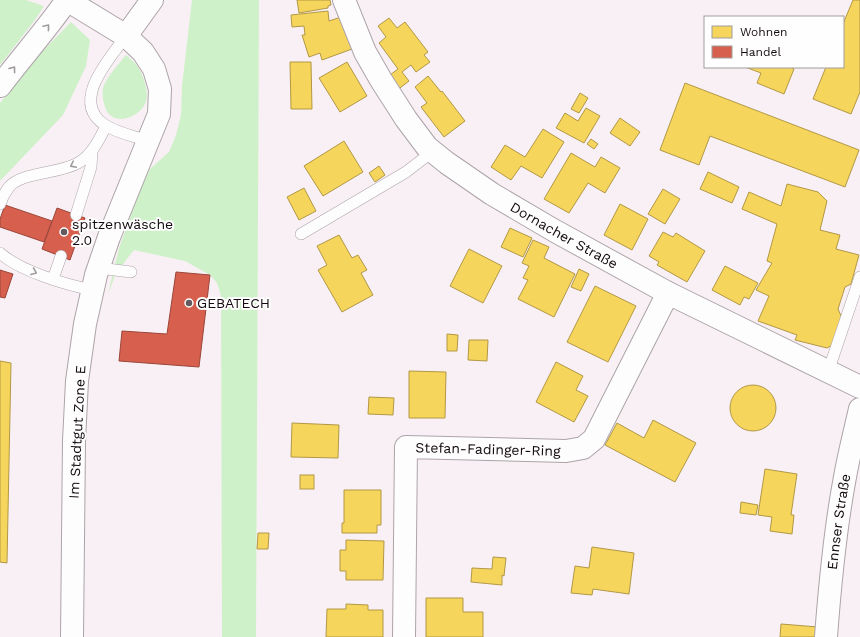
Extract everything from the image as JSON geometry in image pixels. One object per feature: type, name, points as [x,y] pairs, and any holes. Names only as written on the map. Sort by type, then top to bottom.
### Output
[{"type":"main road","name":"Im Stadtgut Zone E","points":[[67,0],[126,36],[143,52],[154,69],[160,89],[159,114],[109,237],[99,268],[85,324],[77,381],[74,441],[72,637]]},
{"type":"main road","points":[[0,86],[67,0]]},
{"type":"main road","points":[[126,36],[152,0]]},
{"type":"main road","name":"Dornacher Straße","points":[[344,0],[365,52],[381,80],[406,119],[432,152],[492,194],[555,231],[668,293],[860,387]]},
{"type":"main road","name":"Stefan-Fadinger-Ring","points":[[404,637],[406,447],[566,451],[583,448],[594,439],[668,293]]},
{"type":"main road","name":"Ennser Straße","points":[[826,637],[835,536],[845,476],[856,439],[860,409]]},
{"type":"lane","points":[[126,36],[99,74],[92,87],[90,98],[92,108],[95,116],[106,126],[148,141]]},
{"type":"lane","points":[[0,204],[8,187],[15,182],[25,177],[65,169],[79,162],[92,151],[106,126]]},
{"type":"lane","points":[[76,215],[91,167],[92,151]]},
{"type":"lane","points":[[300,234],[406,172],[432,152]]},
{"type":"lane","points":[[0,253],[17,265],[70,286],[93,290]]},
{"type":"lane","points":[[53,279],[61,256]]},
{"type":"lane","points":[[99,268],[131,272]]},
{"type":"lane","points":[[828,372],[860,277]]},
{"type":"green space","points":[[0,0],[26,0],[44,6],[0,65]]},
{"type":"green space","points":[[192,0],[259,0],[256,637],[222,637],[221,296],[217,283],[210,275],[185,261],[134,250],[116,273],[108,294],[119,248],[142,185],[150,169],[169,152],[176,135],[181,115],[182,86]]},
{"type":"green space","points":[[71,22],[90,40],[86,66],[63,115],[0,181],[0,103],[36,58]]},
{"type":"green space","points":[[126,55],[135,63],[140,71],[145,83],[147,100],[136,114],[125,119],[119,119],[108,113],[103,98],[103,88],[110,75]]},
{"type":"building: Wohnen","points":[[297,0],[330,0],[331,5],[328,6],[328,8],[299,13]]},
{"type":"building: Wohnen","points":[[853,0],[860,0],[860,92],[851,114],[813,99],[826,68],[844,68],[844,22]]},
{"type":"building: Wohnen","points":[[328,11],[329,21],[341,17],[352,49],[322,60],[320,53],[309,57],[302,35],[305,35],[304,26],[292,27],[291,15]]},
{"type":"building: Wohnen","points":[[389,18],[397,28],[405,22],[428,52],[424,55],[430,62],[416,72],[411,65],[402,72],[409,81],[396,91],[386,78],[398,69],[379,43],[386,37],[378,26]]},
{"type":"building: Wohnen","points":[[290,62],[311,62],[312,109],[291,109]]},
{"type":"building: Wohnen","points":[[347,62],[367,96],[340,112],[319,78]]},
{"type":"building: Wohnen","points":[[748,68],[794,69],[784,94],[757,83],[761,73]]},
{"type":"building: Wohnen","points":[[428,76],[441,92],[442,91],[465,121],[444,137],[421,107],[427,103],[415,87]]},
{"type":"building: Wohnen","points":[[685,83],[859,150],[845,187],[710,136],[699,165],[660,150]]},
{"type":"building: Wohnen","points":[[580,93],[588,98],[579,113],[571,109]]},
{"type":"building: Wohnen","points":[[586,108],[600,116],[584,143],[556,128],[565,113],[578,121]]},
{"type":"building: Wohnen","points":[[620,118],[640,132],[630,146],[610,133]]},
{"type":"building: Wohnen","points":[[543,129],[564,142],[542,178],[521,166],[511,180],[491,167],[505,145],[525,157]]},
{"type":"building: Wohnen","points":[[591,139],[598,144],[594,149],[587,144]]},
{"type":"building: Wohnen","points":[[344,141],[363,172],[323,196],[304,166]]},
{"type":"building: Wohnen","points":[[571,153],[595,167],[601,157],[620,168],[605,193],[588,183],[569,213],[544,199]]},
{"type":"building: Wohnen","points":[[379,166],[385,175],[375,182],[369,173]]},
{"type":"building: Wohnen","points":[[708,172],[739,187],[732,203],[700,189]]},
{"type":"building: Wohnen","points":[[787,184],[818,192],[827,201],[820,230],[840,235],[836,249],[859,255],[851,284],[845,287],[838,309],[842,318],[836,343],[827,348],[795,340],[797,335],[758,321],[769,296],[756,290],[772,263],[767,261],[777,224],[742,209],[749,192],[781,206]]},
{"type":"building: Wohnen","points":[[304,188],[316,211],[299,220],[287,197]]},
{"type":"building: Wohnen","points":[[663,189],[680,199],[665,224],[648,214]]},
{"type":"building: Wohnen","points":[[620,204],[648,219],[632,250],[604,235]]},
{"type":"building: Wohnen","points":[[510,228],[532,238],[523,257],[501,247]]},
{"type":"building: Wohnen","points":[[663,232],[673,237],[676,233],[705,251],[687,282],[657,265],[659,262],[649,256]]},
{"type":"building: Wohnen","points":[[339,235],[352,258],[358,255],[367,270],[361,273],[373,295],[342,312],[318,270],[327,265],[317,246]]},
{"type":"building: Wohnen","points":[[533,240],[549,247],[544,258],[575,274],[554,317],[518,299],[528,280],[523,278],[529,266],[522,263]]},
{"type":"building: Wohnen","points":[[469,249],[502,266],[483,303],[450,286]]},
{"type":"building: Wohnen","points":[[725,266],[758,283],[749,299],[744,297],[740,305],[712,290]]},
{"type":"building: Wohnen","points":[[579,269],[589,274],[581,291],[571,287]]},
{"type":"building: Wohnen","points":[[595,286],[636,306],[608,362],[567,342]]},
{"type":"building: Wohnen","points":[[447,334],[458,335],[457,351],[447,351]]},
{"type":"building: Wohnen","points":[[469,340],[488,340],[487,361],[468,360]]},
{"type":"building: Wohnen","points":[[0,361],[11,363],[7,563],[0,562]]},
{"type":"building: Wohnen","points":[[556,362],[583,376],[576,390],[588,396],[574,422],[536,402]]},
{"type":"building: Wohnen","points":[[409,371],[446,372],[445,418],[409,418]]},
{"type":"building: Wohnen","points":[[758,385],[770,391],[775,399],[775,417],[770,425],[762,430],[748,431],[736,425],[731,417],[730,403],[736,391],[744,386]]},
{"type":"building: Wohnen","points":[[369,397],[394,398],[393,415],[368,414]]},
{"type":"building: Wohnen","points":[[653,420],[696,443],[675,482],[605,445],[617,423],[644,438]]},
{"type":"building: Wohnen","points":[[292,423],[339,425],[338,458],[291,457]]},
{"type":"building: Wohnen","points":[[765,469],[797,474],[791,515],[794,515],[792,534],[770,531],[772,517],[758,515]]},
{"type":"building: Wohnen","points":[[300,475],[314,475],[314,489],[300,489]]},
{"type":"building: Wohnen","points":[[344,490],[381,490],[381,525],[377,525],[377,533],[342,533],[342,523],[344,523]]},
{"type":"building: Wohnen","points":[[741,502],[758,505],[756,515],[740,513]]},
{"type":"building: Wohnen","points":[[258,533],[269,533],[268,549],[257,549]]},
{"type":"building: Wohnen","points":[[346,540],[384,541],[383,580],[346,580],[346,571],[340,571],[340,550],[346,550]]},
{"type":"building: Wohnen","points":[[592,547],[634,553],[629,594],[593,589],[592,595],[571,593],[575,566],[589,568]]},
{"type":"building: Wohnen","points":[[493,557],[506,558],[504,576],[502,575],[502,585],[471,582],[472,568],[492,569]]},
{"type":"building: Wohnen","points":[[426,598],[463,598],[463,612],[483,612],[483,637],[426,637]]},
{"type":"building: Wohnen","points":[[346,604],[368,605],[368,610],[383,610],[383,637],[326,637],[327,609],[346,609]]},
{"type":"building: Wohnen","points":[[781,624],[818,627],[817,637],[780,637]]},
{"type":"building: Handel","points":[[5,205],[52,221],[44,242],[0,227],[0,219]]},
{"type":"building: Handel","name":"spitzenwäsche 2.0","points":[[57,208],[85,218],[70,260],[42,249]]},
{"type":"building: Handel","points":[[0,270],[13,274],[5,298],[0,297]]},
{"type":"building: Handel","name":"GEBATECH","points":[[176,272],[210,275],[199,367],[119,361],[122,331],[167,334]]},
{"type":"place","name":"spitzenwäsche 2.0","points":[[64,232]]},
{"type":"place","name":"GEBATECH","points":[[189,303]]}]
